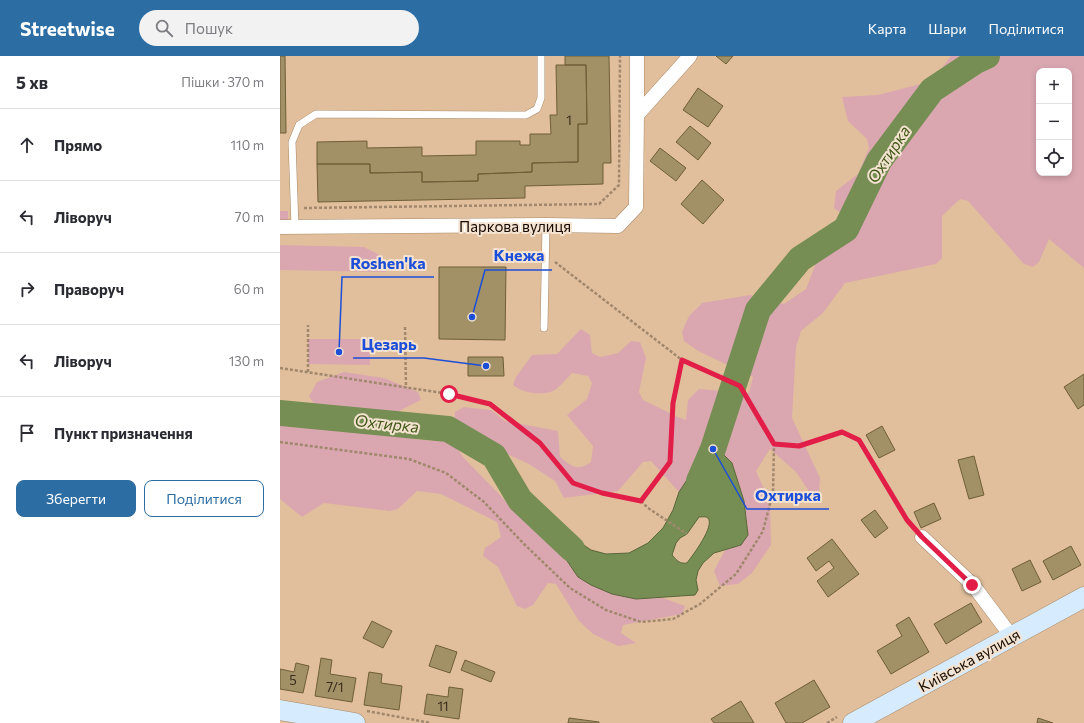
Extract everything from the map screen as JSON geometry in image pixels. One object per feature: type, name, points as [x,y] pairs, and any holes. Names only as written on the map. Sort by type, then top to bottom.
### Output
[{"type":"main road","name":"Київська вулиця","points":[[854,723],[1084,598]]},
{"type":"main road","points":[[280,710],[355,723]]},
{"type":"street","name":"Паркова вулиця","points":[[280,227],[546,225],[618,226],[636,207],[637,56]]},
{"type":"street","points":[[637,116],[690,56]]},
{"type":"street","points":[[922,537],[972,585],[1012,637]]},
{"type":"lane","points":[[295,227],[292,142],[299,125],[316,114],[526,115],[537,109],[541,98],[541,56]]},
{"type":"lane","points":[[544,328],[546,225]]},
{"type":"path","points":[[294,208],[599,204],[619,185],[620,56]]},
{"type":"path","points":[[280,442],[410,459],[446,473],[484,502],[524,544],[570,588],[606,610],[641,622],[673,619],[700,604],[736,574],[763,531],[773,492],[774,444],[740,386],[682,360],[545,254]]},
{"type":"path","points":[[308,325],[308,372]]},
{"type":"path","points":[[405,327],[406,388]]},
{"type":"path","points":[[641,501],[670,462],[673,403],[682,360]]},
{"type":"path","points":[[280,368],[449,394],[490,404],[540,443],[573,483],[602,493],[641,501],[648,508],[687,534]]},
{"type":"path","points":[[774,444],[799,446],[842,432],[859,440],[907,520],[922,537]]},
{"type":"shaded area","points":[[951,56],[1084,56],[1084,268],[1049,239],[1039,262],[1033,267],[1024,264],[968,201],[960,199],[942,216],[942,258],[936,264],[845,283],[823,313],[801,331],[796,347],[792,418],[820,478],[819,494],[811,494],[796,472],[770,449],[756,471],[770,502],[771,545],[752,573],[738,584],[720,586],[714,571],[725,550],[741,545],[748,535],[744,501],[732,463],[704,454],[679,492],[651,461],[643,462],[618,491],[564,498],[555,481],[529,464],[462,434],[458,449],[463,457],[529,525],[557,546],[578,577],[636,599],[663,598],[685,606],[682,614],[623,625],[621,633],[636,643],[618,646],[593,634],[579,621],[556,584],[548,583],[533,605],[525,609],[517,606],[498,567],[483,556],[485,548],[501,537],[497,522],[441,494],[417,491],[398,509],[390,511],[324,503],[302,517],[280,499],[280,421],[314,425],[318,410],[309,396],[317,382],[344,372],[384,378],[418,392],[421,400],[383,419],[382,429],[420,440],[439,439],[448,435],[455,428],[455,412],[464,407],[491,410],[505,421],[558,431],[560,457],[575,467],[582,467],[591,462],[593,446],[567,415],[587,399],[592,383],[588,376],[572,373],[560,386],[548,393],[527,392],[513,385],[516,377],[532,355],[557,354],[581,329],[590,335],[592,353],[600,357],[618,353],[631,341],[640,342],[646,358],[639,392],[643,400],[678,417],[686,420],[688,400],[699,389],[749,393],[753,377],[698,351],[684,341],[682,332],[689,316],[702,303],[750,295],[784,304],[806,289],[818,258],[849,240],[854,223],[834,208],[836,191],[858,174],[869,148],[867,139],[848,121],[842,97],[878,95],[932,81]]},
{"type":"shaded area","points":[[280,211],[288,211],[288,223],[280,223]]},
{"type":"shaded area","points":[[280,245],[364,247],[378,254],[386,261],[386,272],[280,270]]},
{"type":"shaded area","points":[[308,339],[370,339],[370,365],[308,364]]},
{"type":"shaded area","points":[[713,449],[720,451],[732,463],[744,501],[748,535],[741,545],[714,553],[703,563],[698,571],[696,580],[698,590],[695,595],[636,599],[612,594],[591,585],[578,577],[557,546],[546,523],[575,539],[591,550],[606,554],[629,553],[648,543],[663,528],[673,510],[679,492],[704,454]],"holes":[[[699,517],[708,518],[709,527],[687,563],[680,562],[672,555],[676,543],[680,538],[687,534]]]},
{"type":"building","points":[[280,56],[285,56],[286,133],[280,133]]},
{"type":"building","points":[[565,56],[609,56],[611,163],[603,163],[603,184],[525,186],[525,198],[318,202],[317,164],[370,164],[370,173],[422,172],[422,182],[478,181],[478,174],[532,172],[532,163],[578,162],[578,124],[587,124],[586,65],[565,65]]},
{"type":"building","points":[[716,56],[733,56],[726,64]]},
{"type":"building","points":[[556,65],[586,65],[587,124],[578,124],[578,162],[532,163],[532,172],[478,174],[478,181],[422,182],[422,172],[370,173],[370,164],[317,164],[317,142],[367,141],[367,148],[422,147],[422,156],[476,155],[476,141],[520,141],[520,145],[530,145],[530,134],[551,134],[550,115],[557,115]]},
{"type":"building","points":[[698,88],[723,106],[708,127],[683,110]]},
{"type":"building","points":[[690,126],[711,143],[698,160],[676,142]]},
{"type":"building","points":[[660,148],[686,168],[676,181],[650,161]]},
{"type":"building","points":[[702,180],[724,200],[703,224],[681,204]]},
{"type":"building","points":[[439,267],[506,267],[505,340],[439,339]]},
{"type":"building","points":[[468,357],[503,357],[504,376],[468,376]]},
{"type":"building","points":[[1084,374],[1084,405],[1078,409],[1064,387]]},
{"type":"building","points":[[882,426],[895,450],[879,458],[866,435]]},
{"type":"building","points":[[974,456],[984,495],[969,499],[958,460]]},
{"type":"building","points":[[934,503],[941,519],[921,528],[914,512]]},
{"type":"building","points":[[875,510],[888,528],[875,538],[861,520]]},
{"type":"building","points":[[832,539],[859,574],[828,597],[817,581],[834,568],[829,561],[816,571],[807,558]]},
{"type":"building","points":[[1071,546],[1081,565],[1053,580],[1043,561]]},
{"type":"building","points":[[1030,560],[1041,582],[1022,591],[1012,569]]},
{"type":"building","points":[[971,603],[982,622],[946,644],[934,624]]},
{"type":"building","points":[[909,617],[929,652],[891,674],[877,651],[902,636],[896,625]]},
{"type":"building","points":[[372,621],[392,631],[383,648],[363,638]]},
{"type":"building","points":[[436,645],[457,652],[450,673],[429,666]]},
{"type":"building","points":[[321,658],[332,660],[330,674],[356,678],[352,702],[315,696]]},
{"type":"building","points":[[465,660],[495,672],[491,682],[461,670]]},
{"type":"building","points":[[296,663],[309,666],[303,693],[280,689],[280,669],[294,672]]},
{"type":"building","points":[[369,672],[382,674],[381,683],[402,686],[399,710],[364,705]]},
{"type":"building","points":[[814,680],[830,707],[802,723],[786,723],[775,703]]},
{"type":"building","points":[[449,687],[463,689],[459,719],[424,714],[427,694],[448,697]]},
{"type":"building","points":[[741,701],[754,723],[714,723],[711,719]]},
{"type":"building","points":[[569,718],[599,722],[599,723],[568,723]]},
{"type":"building","points":[[1038,718],[1053,723],[1037,723]]},
{"type":"waterway","name":"Охтирка","points":[[699,481],[713,449],[758,310],[800,259],[846,229],[879,161],[932,90],[976,61],[987,56]]},
{"type":"waterway","name":"Охтирка","points":[[280,413],[448,429],[494,456],[520,500],[572,549]]},
{"type":"place","name":"Кнежа","points":[[472,317]]},
{"type":"place","name":"Roshen'ka","points":[[339,352]]},
{"type":"place","name":"Цезарь","points":[[486,366]]},
{"type":"place","name":"Охтирка","points":[[713,449]]},
{"type":"route","points":[[449,394],[490,404],[540,443],[573,483],[602,493],[641,501],[670,462],[673,403],[682,360],[740,386],[774,444],[799,446],[842,432],[859,440],[907,520],[922,537],[972,585]]}]
